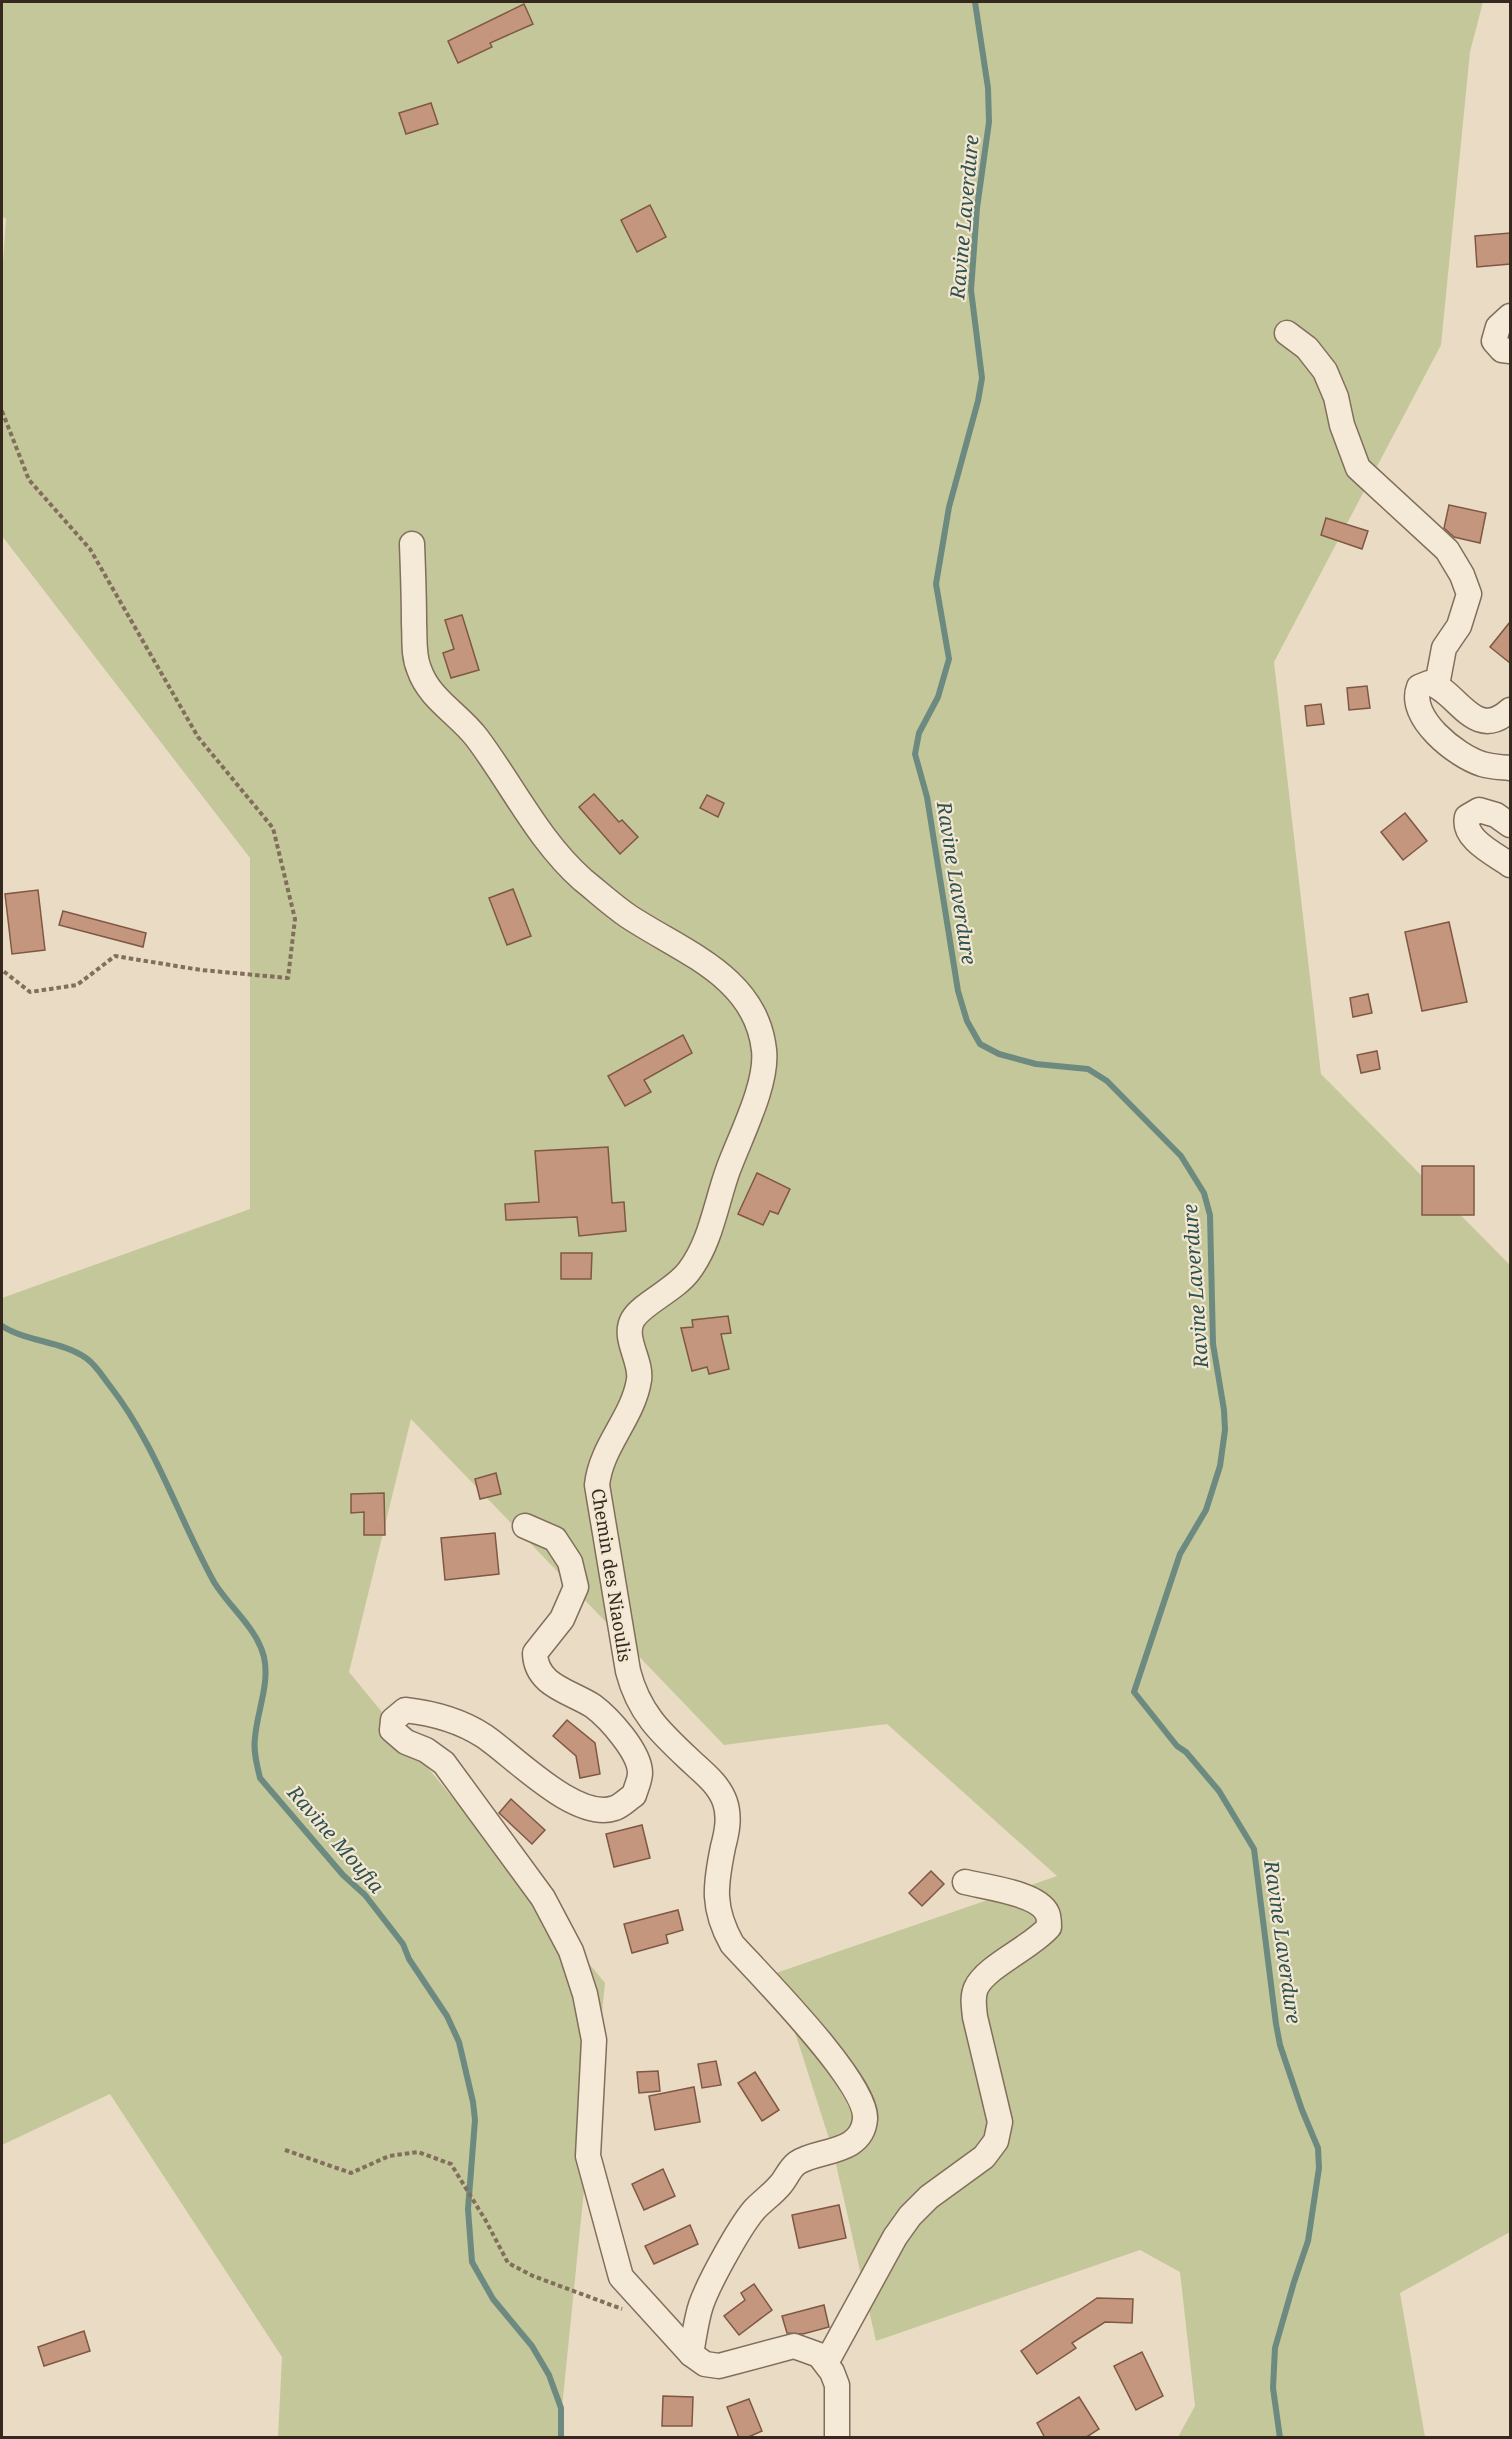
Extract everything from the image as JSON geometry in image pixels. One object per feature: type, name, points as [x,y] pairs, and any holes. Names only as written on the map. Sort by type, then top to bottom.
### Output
[{"type":"street","points":[[1510,316],[1498,327],[1494,341],[1502,350],[1510,351]]},
{"type":"street","points":[[1287,333],[1308,348],[1325,371],[1336,397],[1345,434],[1358,468],[1447,550],[1462,575],[1469,594],[1459,626],[1444,648],[1437,685]]},
{"type":"street","name":"Chemin des Niaoulis","points":[[412,544],[415,654],[424,681],[442,703],[476,736],[540,834],[581,877],[627,915],[718,970],[737,990],[757,1017],[765,1053],[758,1091],[698,1259],[675,1286],[643,1309],[632,1322],[630,1336],[638,1363],[639,1381],[632,1403],[603,1458],[597,1485],[627,1671],[633,1690],[641,1708],[651,1722],[709,1778],[719,1789],[725,1803],[728,1820],[716,1898],[718,1915],[724,1930],[732,1944],[828,2052],[852,2083],[866,2117],[863,2131],[854,2141],[841,2148],[797,2163],[781,2184],[754,2211],[727,2253],[701,2305],[691,2354]]},
{"type":"street","points":[[1507,716],[1484,720],[1469,715],[1445,690],[1437,685],[1421,684],[1416,700],[1419,709],[1433,729],[1450,746],[1482,764],[1510,768]]},
{"type":"street","points":[[1510,825],[1496,815],[1479,810],[1467,817],[1465,823],[1468,832],[1475,839],[1510,865]]},
{"type":"street","name":"Chemin des Niaoulis","points":[[525,1526],[555,1539],[570,1562],[576,1587],[562,1620],[535,1653],[536,1664],[545,1678],[563,1692],[593,1706],[614,1726],[636,1755],[640,1773],[634,1795],[614,1808],[594,1809],[567,1799],[482,1735],[431,1713],[405,1710],[393,1720],[392,1730],[406,1742],[426,1750],[444,1763],[543,1898],[571,1951],[585,1994],[594,2040],[588,2156],[621,2277],[691,2354],[705,2364],[719,2366],[794,2346],[811,2350],[826,2363]]},
{"type":"street","points":[[837,2438],[837,2385],[826,2363],[910,2216],[929,2197],[984,2157],[996,2141],[1000,2122],[975,2017],[973,2001],[976,1987],[986,1975],[1039,1939],[1049,1927],[1048,1913],[1040,1903],[1029,1897],[964,1882]]},
{"type":"path","points":[[2,411],[29,480],[90,549],[198,736],[273,828],[295,919],[288,978],[201,970],[115,956],[77,984],[30,992],[2,970]]},
{"type":"path","points":[[285,2150],[351,2173],[389,2156],[418,2152],[451,2164],[486,2221],[508,2263],[533,2276],[624,2310]]},
{"type":"green space","points":[[2,2],[1483,2],[1470,52],[1441,345],[1274,662],[1321,1074],[1510,1265],[1510,2232],[1400,2293],[1425,2437],[1178,2437],[1195,2406],[1180,2272],[1140,2250],[876,2341],[833,2151],[776,1973],[1057,1876],[887,1724],[724,1745],[411,1419],[349,1672],[605,1983],[559,2437],[278,2437],[282,2357],[110,2094],[2,2145],[2,1298],[250,1209],[250,858],[2,536],[2,276],[6,219],[2,216]]},
{"type":"building","points":[[524,4],[533,24],[490,43],[492,47],[458,63],[448,41]]},
{"type":"building","points":[[431,103],[438,124],[406,134],[399,113]]},
{"type":"building","points":[[650,205],[666,237],[637,252],[621,220]]},
{"type":"building","points":[[1510,233],[1510,264],[1477,267],[1475,236]]},
{"type":"building","points":[[1449,505],[1486,513],[1480,543],[1454,537],[1444,528]]},
{"type":"building","points":[[1326,518],[1368,531],[1362,549],[1321,535]]},
{"type":"building","points":[[462,615],[479,670],[451,678],[443,653],[454,649],[445,620]]},
{"type":"building","points":[[1510,622],[1510,663],[1490,647]]},
{"type":"building","points":[[1367,686],[1370,708],[1349,710],[1347,688]]},
{"type":"building","points":[[1321,704],[1324,724],[1307,726],[1305,706]]},
{"type":"building","points":[[594,794],[619,822],[622,820],[638,837],[620,854],[579,807]]},
{"type":"building","points":[[707,795],[724,803],[718,817],[700,808]]},
{"type":"building","points":[[1405,813],[1427,841],[1403,860],[1381,832]]},
{"type":"building","points":[[513,889],[531,936],[507,945],[489,898]]},
{"type":"building","points":[[38,890],[45,950],[12,954],[5,894]]},
{"type":"building","points":[[63,911],[146,933],[143,947],[59,925]]},
{"type":"building","points":[[1449,922],[1467,1002],[1422,1011],[1405,932]]},
{"type":"building","points":[[1368,994],[1372,1013],[1353,1017],[1350,998]]},
{"type":"building","points":[[683,1035],[692,1053],[644,1080],[651,1092],[625,1106],[608,1076]]},
{"type":"building","points":[[1377,1051],[1380,1069],[1361,1073],[1357,1055]]},
{"type":"building","points":[[608,1147],[612,1203],[624,1202],[626,1231],[579,1236],[577,1217],[506,1220],[505,1204],[539,1202],[535,1151]]},
{"type":"building","points":[[1422,1166],[1474,1166],[1474,1215],[1422,1215]]},
{"type":"building","points":[[757,1173],[790,1189],[778,1214],[770,1211],[763,1225],[738,1214]]},
{"type":"building","points":[[561,1253],[592,1253],[591,1279],[561,1279]]},
{"type":"building","points":[[728,1316],[731,1333],[721,1334],[729,1369],[709,1374],[707,1367],[692,1371],[681,1328],[693,1327],[692,1320]]},
{"type":"building","points":[[496,1473],[501,1494],[480,1499],[475,1479]]},
{"type":"building","points":[[384,1493],[385,1535],[364,1535],[364,1512],[351,1513],[351,1494]]},
{"type":"building","points":[[495,1533],[499,1574],[445,1580],[441,1538]]},
{"type":"building","points":[[567,1720],[595,1743],[600,1774],[580,1778],[576,1756],[553,1736]]},
{"type":"building","points":[[511,1799],[545,1830],[532,1844],[499,1813]]},
{"type":"building","points":[[642,1825],[650,1858],[614,1867],[606,1834]]},
{"type":"building","points":[[931,1871],[944,1884],[922,1906],[909,1893]]},
{"type":"building","points":[[678,1910],[683,1930],[666,1935],[668,1943],[632,1953],[624,1924]]},
{"type":"building","points":[[716,2061],[721,2085],[702,2088],[698,2064]]},
{"type":"building","points":[[658,2071],[660,2091],[639,2093],[637,2072]]},
{"type":"building","points":[[755,2072],[779,2110],[762,2121],[738,2083]]},
{"type":"building","points":[[694,2087],[700,2122],[655,2130],[649,2096]]},
{"type":"building","points":[[663,2169],[675,2196],[644,2210],[632,2184]]},
{"type":"building","points":[[839,2205],[846,2238],[799,2248],[792,2215]]},
{"type":"building","points":[[690,2225],[698,2244],[654,2264],[645,2246]]},
{"type":"building","points":[[754,2284],[772,2310],[739,2335],[724,2316],[745,2300],[741,2293]]},
{"type":"building","points":[[1097,2298],[1133,2299],[1132,2323],[1105,2322],[1072,2343],[1076,2348],[1037,2374],[1021,2351]]},
{"type":"building","points":[[824,2305],[829,2327],[803,2334],[787,2333],[782,2316]]},
{"type":"building","points":[[84,2331],[90,2351],[44,2366],[38,2347]]},
{"type":"building","points":[[1142,2352],[1163,2396],[1136,2410],[1114,2366]]},
{"type":"building","points":[[663,2396],[693,2397],[692,2426],[662,2426]]},
{"type":"building","points":[[1079,2397],[1099,2429],[1085,2438],[1045,2438],[1037,2423]]},
{"type":"building","points":[[749,2399],[762,2431],[746,2438],[739,2438],[727,2407]]},
{"type":"waterway","name":"Ravine Laverdure","points":[[975,2],[988,88],[989,122],[977,208],[971,290],[982,378],[978,401],[949,507],[936,584],[949,659],[938,697],[919,733],[915,754],[927,797],[958,991],[967,1021],[980,1044],[999,1054],[1036,1064],[1088,1069],[1107,1081],[1181,1156],[1204,1193],[1210,1215],[1213,1344],[1225,1430],[1220,1466],[1206,1510],[1180,1554],[1134,1692],[1177,1746],[1186,1752],[1219,1791],[1254,1849],[1280,2045],[1302,2110],[1318,2148],[1319,2168],[1308,2241],[1275,2348],[1273,2388],[1280,2438]]},
{"type":"waterway","name":"Ravine Moufia","points":[[2,1326],[22,1335],[77,1352],[86,1358],[99,1371],[141,1432],[214,1582],[249,1627],[264,1657],[265,1677],[255,1743],[260,1778],[343,1875],[365,1895],[403,1944],[409,1959],[447,2016],[459,2042],[475,2120],[468,2209],[472,2262],[493,2299],[532,2346],[549,2375],[561,2408],[561,2438]]}]
